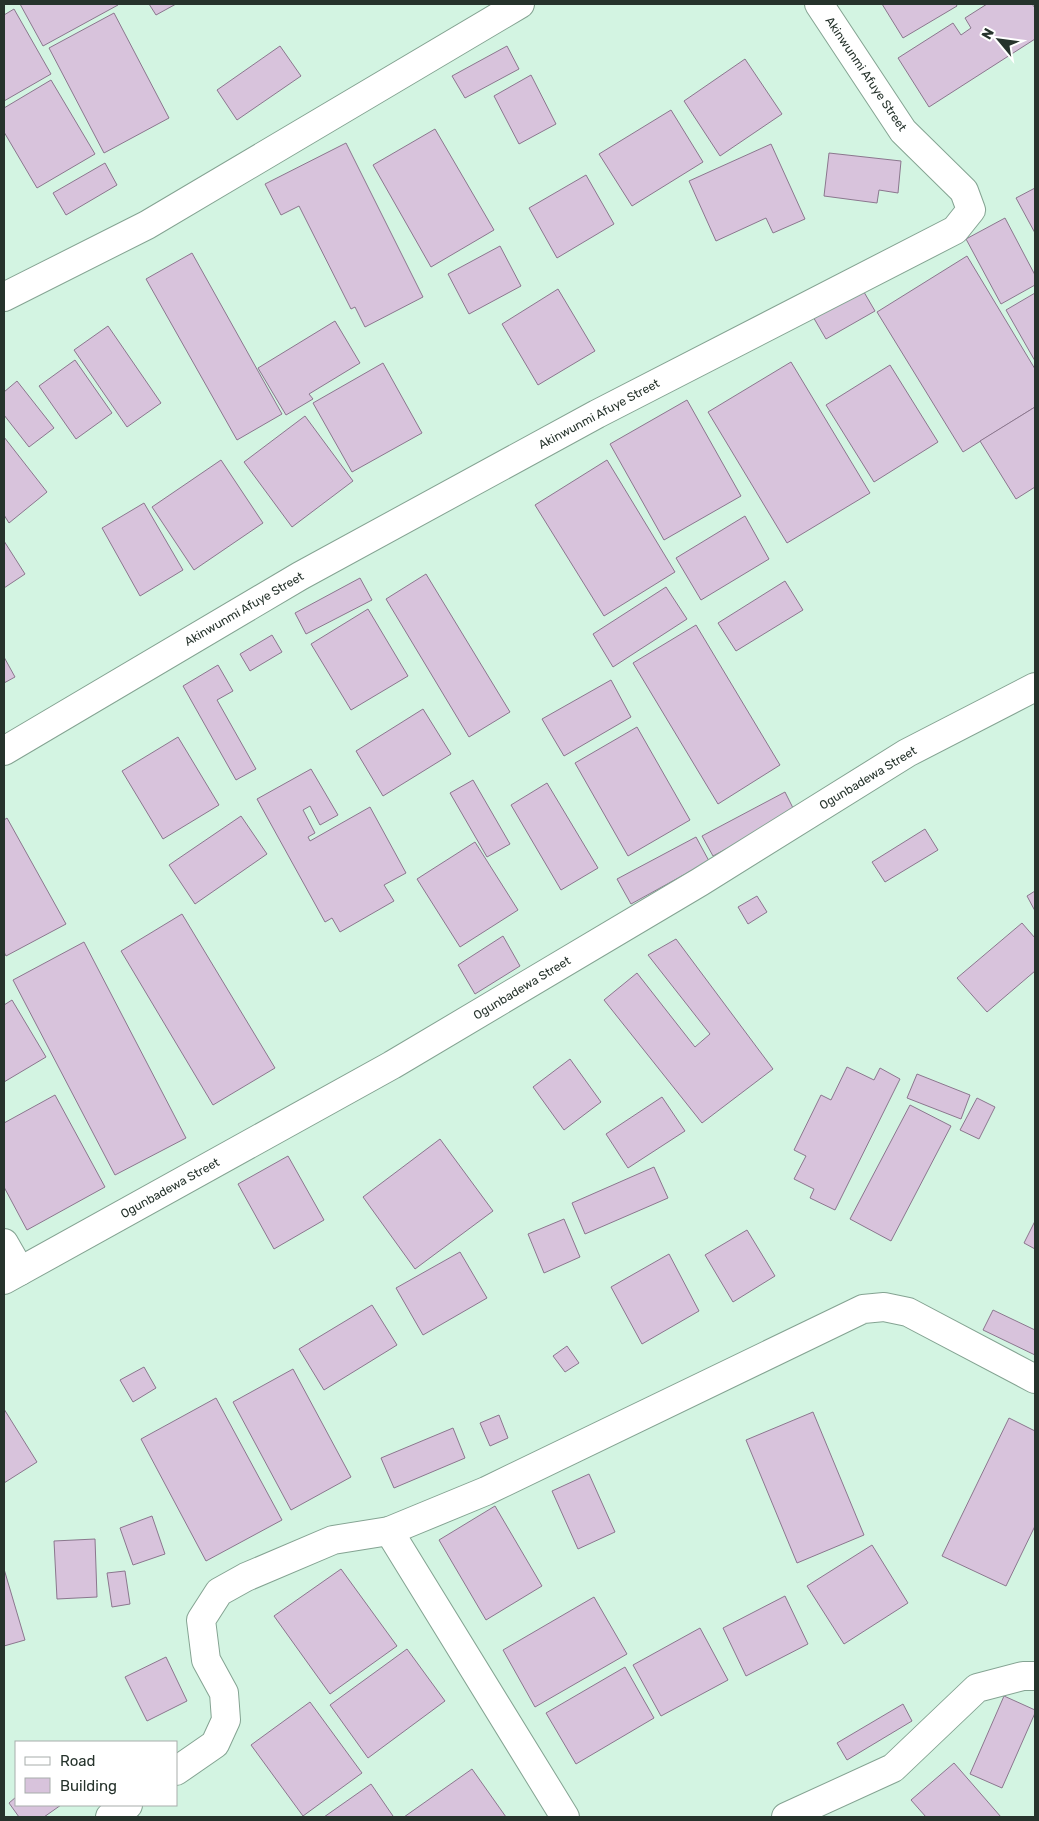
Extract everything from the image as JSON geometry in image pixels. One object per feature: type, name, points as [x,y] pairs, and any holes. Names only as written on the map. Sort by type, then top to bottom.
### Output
[{"type":"street","points":[[4,297],[146,225],[520,4]]},
{"type":"street","name":"Akinwunmi Afuye Street","points":[[4,751],[300,576],[597,414],[955,230],[970,210],[964,191],[903,131],[819,4]]},
{"type":"street","name":"Ogunbadewa Street","points":[[12,1276],[392,1065],[700,882],[908,753],[1035,687]]},
{"type":"street","points":[[4,1243],[12,1276]]},
{"type":"street","points":[[178,1770],[215,1744],[226,1720],[224,1692],[206,1660],[201,1620],[219,1592],[246,1577],[333,1540],[389,1531],[495,1487],[863,1309],[884,1306],[908,1312],[1035,1379]]},
{"type":"street","points":[[389,1531],[565,1817]]},
{"type":"street","points":[[786,1817],[893,1768],[977,1688],[1023,1676],[1035,1676]]},
{"type":"street","points":[[110,1817],[126,1806]]},
{"type":"building","points":[[20,4],[118,4],[118,5],[43,46]]},
{"type":"building","points":[[149,4],[176,4],[156,15]]},
{"type":"building","points":[[882,4],[956,4],[957,6],[903,38]]},
{"type":"building","points":[[987,4],[1032,4],[1035,8],[1035,39],[929,107],[898,58],[953,23],[961,35],[971,28],[965,18]]},
{"type":"building","points":[[14,9],[51,74],[4,101],[4,15]]},
{"type":"building","points":[[114,13],[169,118],[104,153],[49,48]]},
{"type":"building","points":[[280,46],[301,76],[237,120],[217,90]]},
{"type":"building","points":[[507,46],[519,69],[465,98],[452,76]]},
{"type":"building","points":[[745,59],[782,114],[720,156],[684,101]]},
{"type":"building","points":[[531,75],[556,124],[519,144],[494,96]]},
{"type":"building","points":[[51,80],[95,154],[37,188],[4,132],[4,108]]},
{"type":"building","points":[[671,110],[703,162],[632,206],[599,154]]},
{"type":"building","points":[[435,129],[494,230],[431,267],[373,165]]},
{"type":"building","points":[[346,143],[423,297],[365,327],[355,307],[351,309],[299,206],[281,215],[265,184]]},
{"type":"building","points":[[771,144],[805,219],[773,233],[766,218],[716,241],[689,181]]},
{"type":"building","points":[[829,153],[901,161],[898,193],[879,190],[877,203],[824,196]]},
{"type":"building","points":[[105,163],[117,185],[66,215],[53,193]]},
{"type":"building","points":[[586,175],[614,224],[557,258],[529,208]]},
{"type":"building","points":[[1035,188],[1035,233],[1016,198]]},
{"type":"building","points":[[1005,218],[1035,275],[1035,285],[1001,304],[966,239]]},
{"type":"building","points":[[500,246],[521,286],[469,314],[448,274]]},
{"type":"building","points":[[192,253],[282,414],[237,440],[146,279]]},
{"type":"building","points":[[967,256],[1035,369],[1035,407],[963,452],[877,312]]},
{"type":"building","points":[[861,287],[875,311],[826,339],[812,315]]},
{"type":"building","points":[[558,289],[595,351],[538,385],[502,324]]},
{"type":"building","points":[[1035,293],[1035,361],[1006,310]]},
{"type":"building","points":[[335,321],[360,363],[309,394],[313,399],[286,415],[258,368]]},
{"type":"building","points":[[108,326],[161,403],[127,427],[74,350]]},
{"type":"building","points":[[75,360],[112,413],[76,439],[39,386]]},
{"type":"building","points":[[791,362],[870,493],[787,543],[708,412]]},
{"type":"building","points":[[383,363],[422,433],[352,472],[313,403]]},
{"type":"building","points":[[890,365],[938,442],[874,482],[826,405]]},
{"type":"building","points":[[17,381],[54,428],[29,447],[4,415],[4,392]]},
{"type":"building","points":[[687,400],[741,496],[664,540],[610,444]]},
{"type":"building","points":[[1035,407],[1035,487],[1016,499],[980,441]]},
{"type":"building","points":[[305,416],[353,481],[292,527],[244,462]]},
{"type":"building","points":[[4,437],[47,492],[9,523],[4,515]]},
{"type":"building","points":[[221,460],[263,523],[194,570],[152,507]]},
{"type":"building","points":[[607,460],[675,572],[604,616],[535,505]]},
{"type":"building","points":[[144,503],[183,570],[140,596],[102,528]]},
{"type":"building","points":[[745,516],[769,559],[701,600],[676,558]]},
{"type":"building","points":[[4,541],[25,574],[4,588]]},
{"type":"building","points":[[426,574],[510,712],[469,737],[386,599]]},
{"type":"building","points":[[360,578],[372,600],[306,634],[295,613]]},
{"type":"building","points":[[785,581],[803,610],[736,651],[718,623]]},
{"type":"building","points":[[666,587],[687,619],[613,667],[593,634]]},
{"type":"building","points":[[368,609],[408,676],[351,710],[311,644]]},
{"type":"building","points":[[696,625],[780,765],[718,804],[633,663]]},
{"type":"building","points":[[272,635],[282,652],[250,671],[240,654]]},
{"type":"building","points":[[4,657],[15,677],[4,683]]},
{"type":"building","points":[[218,665],[233,691],[217,700],[256,769],[236,780],[183,686]]},
{"type":"building","points":[[611,680],[631,717],[564,756],[542,719]]},
{"type":"building","points":[[423,709],[451,754],[383,796],[356,751]]},
{"type":"building","points":[[637,727],[690,820],[628,856],[575,763]]},
{"type":"building","points":[[178,737],[219,805],[163,839],[122,771]]},
{"type":"building","points":[[311,769],[338,815],[320,825],[310,806],[303,810],[315,833],[308,837],[310,841],[370,807],[406,873],[384,885],[394,901],[340,932],[332,918],[325,922],[257,799]]},
{"type":"building","points":[[473,780],[510,844],[487,857],[450,793]]},
{"type":"building","points":[[547,783],[598,868],[561,890],[511,805]]},
{"type":"building","points":[[785,792],[795,812],[713,856],[702,836]]},
{"type":"building","points":[[241,816],[267,854],[195,904],[169,865]]},
{"type":"building","points":[[7,818],[66,924],[6,956],[4,952],[4,820]]},
{"type":"building","points":[[925,829],[938,850],[885,882],[872,862]]},
{"type":"building","points":[[696,837],[709,861],[631,904],[617,879]]},
{"type":"building","points":[[475,842],[518,910],[460,947],[417,879]]},
{"type":"building","points":[[1035,891],[1035,911],[1027,896]]},
{"type":"building","points":[[757,896],[767,912],[748,924],[738,907]]},
{"type":"building","points":[[182,914],[275,1068],[213,1105],[121,951]]},
{"type":"building","points":[[1022,923],[1035,938],[1035,971],[987,1012],[957,978]]},
{"type":"building","points":[[503,936],[520,966],[475,994],[458,965]]},
{"type":"building","points":[[676,939],[773,1069],[702,1123],[604,1000],[637,973],[695,1047],[710,1034],[648,955]]},
{"type":"building","points":[[84,942],[186,1138],[115,1175],[13,980]]},
{"type":"building","points":[[12,1000],[46,1057],[4,1082],[4,1005]]},
{"type":"building","points":[[570,1059],[601,1102],[564,1130],[533,1087]]},
{"type":"building","points":[[847,1067],[874,1080],[880,1068],[900,1079],[835,1210],[810,1198],[814,1189],[794,1179],[806,1156],[794,1150],[821,1095],[831,1100]]},
{"type":"building","points":[[917,1074],[970,1095],[961,1119],[907,1098]]},
{"type":"building","points":[[55,1095],[105,1187],[27,1230],[4,1187],[4,1123]]},
{"type":"building","points":[[662,1097],[685,1131],[628,1168],[606,1134]]},
{"type":"building","points":[[977,1098],[995,1107],[979,1139],[960,1130]]},
{"type":"building","points":[[910,1105],[951,1126],[891,1241],[850,1219]]},
{"type":"building","points":[[440,1139],[493,1211],[415,1269],[363,1197]]},
{"type":"building","points":[[288,1156],[324,1220],[274,1249],[238,1184]]},
{"type":"building","points":[[654,1167],[668,1198],[585,1234],[572,1203]]},
{"type":"building","points":[[564,1219],[580,1257],[544,1273],[528,1234]]},
{"type":"building","points":[[1035,1221],[1035,1249],[1024,1243]]},
{"type":"building","points":[[747,1230],[775,1276],[733,1302],[705,1255]]},
{"type":"building","points":[[460,1252],[487,1298],[423,1335],[396,1288]]},
{"type":"building","points":[[669,1254],[699,1311],[642,1344],[611,1287]]},
{"type":"building","points":[[372,1305],[397,1345],[324,1390],[299,1349]]},
{"type":"building","points":[[993,1310],[1035,1330],[1035,1355],[983,1330]]},
{"type":"building","points":[[567,1346],[579,1363],[565,1372],[553,1356]]},
{"type":"building","points":[[144,1367],[156,1388],[133,1402],[120,1380]]},
{"type":"building","points":[[293,1369],[351,1477],[291,1510],[233,1402]]},
{"type":"building","points":[[216,1398],[282,1520],[206,1561],[141,1439]]},
{"type":"building","points":[[4,1409],[37,1462],[4,1483]]},
{"type":"building","points":[[813,1412],[864,1535],[797,1563],[746,1440]]},
{"type":"building","points":[[499,1415],[508,1438],[490,1446],[480,1423]]},
{"type":"building","points":[[1009,1418],[1035,1431],[1035,1526],[1006,1586],[942,1556]]},
{"type":"building","points":[[453,1428],[465,1458],[394,1488],[381,1458]]},
{"type":"building","points":[[589,1474],[615,1532],[578,1549],[552,1491]]},
{"type":"building","points":[[495,1506],[542,1586],[486,1620],[439,1540]]},
{"type":"building","points":[[152,1516],[165,1554],[133,1565],[120,1528]]},
{"type":"building","points":[[95,1539],[97,1597],[57,1599],[54,1541]]},
{"type":"building","points":[[872,1545],[908,1603],[844,1644],[807,1586]]},
{"type":"building","points":[[4,1569],[25,1640],[4,1646]]},
{"type":"building","points":[[341,1569],[397,1646],[330,1694],[274,1616]]},
{"type":"building","points":[[125,1571],[130,1604],[112,1607],[107,1573]]},
{"type":"building","points":[[785,1596],[808,1644],[746,1676],[723,1628]]},
{"type":"building","points":[[594,1597],[627,1654],[535,1707],[503,1650]]},
{"type":"building","points":[[700,1628],[728,1680],[661,1716],[633,1665]]},
{"type":"building","points":[[407,1649],[445,1701],[368,1758],[330,1705]]},
{"type":"building","points":[[166,1657],[187,1701],[147,1721],[125,1677]]},
{"type":"building","points":[[625,1667],[654,1718],[576,1764],[546,1713]]},
{"type":"building","points":[[1004,1696],[1035,1710],[1035,1713],[1002,1788],[970,1774]]},
{"type":"building","points":[[310,1702],[362,1773],[303,1816],[251,1745]]},
{"type":"building","points":[[903,1704],[912,1721],[847,1760],[837,1743]]},
{"type":"building","points":[[954,1763],[1001,1817],[926,1817],[911,1800]]},
{"type":"building","points":[[472,1769],[506,1817],[404,1817]]},
{"type":"building","points":[[371,1784],[393,1816],[324,1817]]},
{"type":"building","points":[[15,1798],[15,1806],[60,1806],[44,1817],[19,1817],[9,1803]]}]
